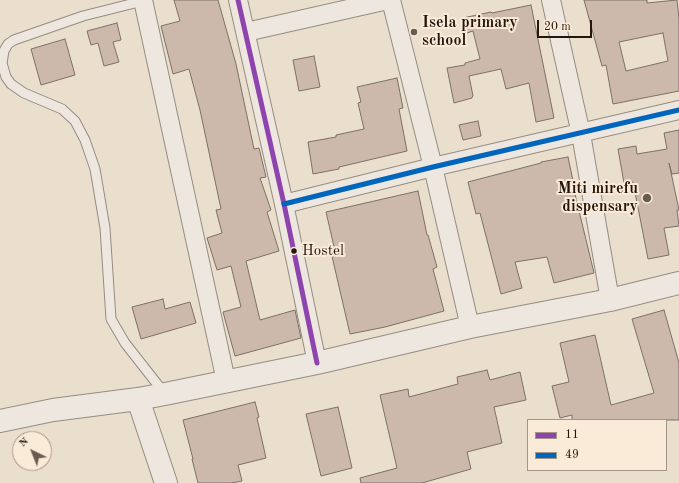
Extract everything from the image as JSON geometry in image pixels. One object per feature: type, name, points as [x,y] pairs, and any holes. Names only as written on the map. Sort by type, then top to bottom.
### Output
[{"type":"street","points":[[238,0],[284,204],[317,363]]},
{"type":"street","points":[[246,32],[388,0]]},
{"type":"street","points":[[391,0],[433,167],[470,327]]},
{"type":"street","points":[[551,0],[581,134],[610,300]]},
{"type":"street","points":[[143,1],[226,381]]},
{"type":"street","points":[[284,204],[433,167],[581,134],[679,110]]},
{"type":"street","points":[[0,421],[53,410],[165,394],[317,363],[470,327],[610,300],[679,283]]},
{"type":"street","points":[[138,399],[166,483]]},
{"type":"lane","points":[[143,1],[83,16],[14,40],[8,44],[4,51],[2,63],[6,77],[11,84],[24,93],[62,109],[75,121],[85,140],[95,170],[105,228],[111,319],[125,343],[165,394]]},
{"type":"building","points":[[174,0],[218,0],[236,64],[254,149],[259,148],[266,177],[260,178],[271,210],[267,212],[279,251],[246,261],[260,320],[295,310],[301,338],[235,356],[223,312],[241,307],[231,266],[217,270],[207,238],[222,233],[216,210],[221,209],[200,110],[189,69],[173,74],[161,26],[180,21]]},
{"type":"building","points":[[584,0],[647,0],[647,3],[677,0],[679,19],[679,91],[613,104],[606,65],[602,66]],"holes":[[[663,33],[668,61],[626,71],[619,42]]]},
{"type":"building","points":[[531,5],[554,118],[536,122],[529,83],[506,89],[501,69],[469,76],[473,96],[472,98],[454,103],[447,68],[465,65],[465,63],[480,59],[473,31],[467,33],[463,18]]},
{"type":"building","points":[[117,23],[121,40],[113,42],[119,62],[104,66],[98,43],[91,45],[87,31]]},
{"type":"building","points":[[65,39],[75,75],[41,85],[31,49]]},
{"type":"building","points":[[314,56],[320,87],[299,91],[293,60]]},
{"type":"building","points":[[397,78],[403,108],[399,109],[407,151],[339,167],[339,169],[313,174],[308,142],[336,137],[336,135],[364,129],[358,103],[361,102],[357,87]]},
{"type":"building","points":[[478,121],[481,136],[463,140],[459,125]]},
{"type":"building","points":[[679,130],[679,173],[672,174],[669,163],[679,210],[677,210],[679,226],[664,228],[669,255],[648,259],[633,182],[624,183],[618,149],[636,146],[637,154],[667,149],[664,133]]},
{"type":"building","points":[[568,157],[574,190],[594,273],[554,283],[547,257],[515,262],[522,288],[501,294],[480,213],[476,214],[468,182],[541,162]]},
{"type":"building","points":[[418,191],[427,235],[437,267],[433,269],[444,311],[385,327],[350,334],[331,252],[335,251],[326,212]]},
{"type":"building","points":[[163,299],[165,309],[190,302],[196,323],[141,339],[132,307]]},
{"type":"building","points":[[664,310],[679,363],[679,420],[572,419],[572,415],[560,418],[552,386],[569,382],[560,343],[595,335],[611,405],[654,393],[632,319]]},
{"type":"building","points":[[487,370],[490,380],[520,372],[526,400],[494,407],[502,443],[467,452],[471,469],[422,483],[361,483],[360,478],[397,468],[380,395],[408,389],[409,397],[458,384],[457,377]]},
{"type":"building","points":[[255,402],[266,458],[238,465],[242,481],[231,483],[198,483],[183,420]]},
{"type":"building","points":[[338,407],[352,468],[321,476],[306,414]]},
{"type":"transit line","name":"11","points":[[238,0],[284,204],[317,363]]},
{"type":"transit line","name":"49","points":[[284,204],[433,167],[679,110]]},
{"type":"place","name":"Isela primary school","points":[[414,32]]},
{"type":"place","name":"Miti mirefu dispensary","points":[[647,198]]},
{"type":"place","name":"Hostel","points":[[294,251]]}]
